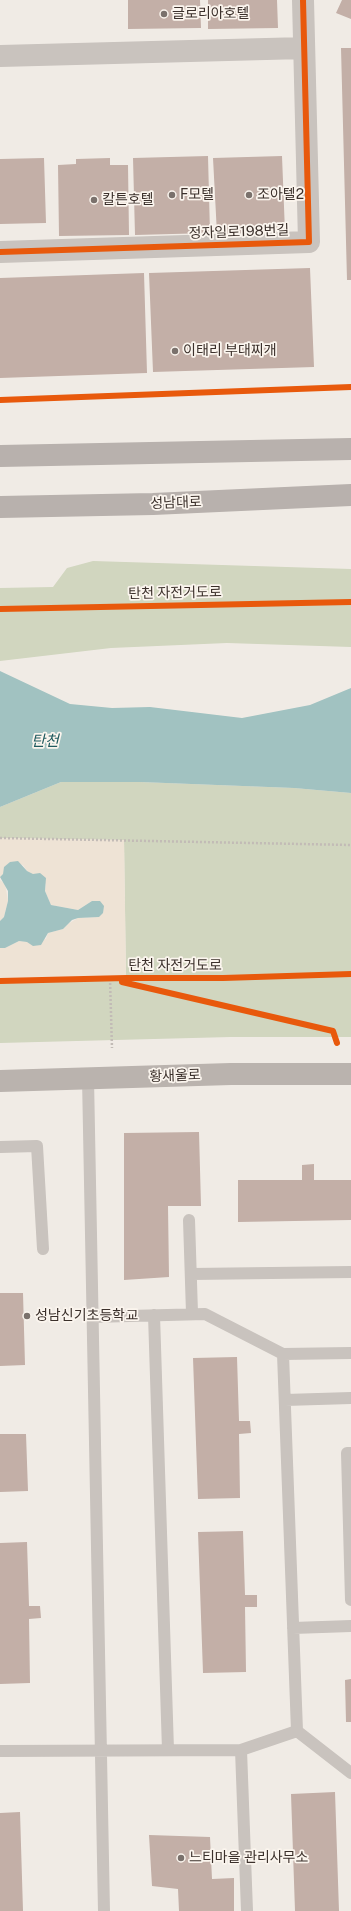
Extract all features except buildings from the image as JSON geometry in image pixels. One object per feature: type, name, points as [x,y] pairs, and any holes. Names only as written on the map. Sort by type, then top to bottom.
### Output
[{"type":"main road","points":[[0,456],[351,449]]},
{"type":"main road","name":"성남대로","points":[[0,507],[153,504],[351,495]]},
{"type":"main road","name":"황새울로","points":[[0,1081],[231,1074],[351,1074]]},
{"type":"street","name":"정자일로198번길","points":[[0,252],[309,242],[302,0]]},
{"type":"street","points":[[0,56],[304,48]]},
{"type":"lane","points":[[88,1078],[104,1911]]},
{"type":"lane","points":[[0,1147],[37,1146],[43,1249]]},
{"type":"lane","points":[[189,1220],[192,1313]]},
{"type":"lane","points":[[191,1274],[351,1272]]},
{"type":"lane","points":[[92,1317],[192,1313],[205,1314],[283,1354],[351,1353]]},
{"type":"lane","points":[[154,1315],[168,1750]]},
{"type":"lane","points":[[283,1354],[297,1731],[351,1773]]},
{"type":"lane","points":[[285,1400],[351,1398]]},
{"type":"lane","points":[[351,1453],[347,1453],[351,1600]]},
{"type":"lane","points":[[293,1628],[351,1626]]},
{"type":"lane","points":[[0,1751],[241,1750],[297,1731]]},
{"type":"lane","points":[[241,1750],[247,1911]]},
{"type":"path","points":[[0,838],[351,845]]},
{"type":"path","points":[[112,1048],[114,980]]},
{"type":"green space","points":[[93,561],[351,569],[351,647],[227,643],[111,648],[0,661],[0,588],[53,587],[67,568]]},
{"type":"green space","points":[[61,782],[140,782],[294,788],[351,793],[351,1037],[231,1037],[0,1043],[0,981],[126,978],[124,840],[0,838],[0,807]]},
{"type":"shaded area","points":[[0,838],[124,840],[126,978],[0,981],[0,948],[5,948],[19,941],[27,942],[46,939],[48,933],[63,929],[78,918],[99,917],[92,901],[78,910],[51,905],[45,891],[46,884],[27,871],[23,865],[10,862],[5,867],[3,874],[0,877]]},
{"type":"shaded area","points":[[0,880],[5,884],[8,901],[4,917],[0,921]]},
{"type":"water","name":"탄천","points":[[0,671],[70,704],[112,708],[150,707],[242,718],[310,705],[351,688],[351,793],[294,788],[140,782],[61,782],[0,807]]},
{"type":"water","points":[[18,861],[27,871],[33,874],[40,873],[46,878],[45,891],[51,905],[78,910],[92,901],[100,901],[104,906],[103,913],[99,917],[78,918],[72,920],[63,929],[48,933],[41,945],[33,946],[27,942],[19,941],[5,948],[0,948],[0,921],[4,917],[8,901],[8,891],[0,877],[3,874],[4,867],[10,862]]},
{"type":"cycle path","points":[[0,252],[309,242],[303,0]]},
{"type":"cycle path","points":[[0,400],[351,387]]},
{"type":"cycle path","name":"탄천 자전거도로","points":[[0,609],[351,602]]},
{"type":"cycle path","name":"탄천 자전거도로","points":[[0,981],[126,978],[223,978],[351,974]]},
{"type":"cycle path","points":[[122,982],[333,1031],[337,1043]]},
{"type":"place","name":"글로리아호텔","points":[[164,14]]},
{"type":"place","name":"F모텔","points":[[172,195]]},
{"type":"place","name":"조아텔2","points":[[249,195]]},
{"type":"place","name":"칼튼호텔","points":[[94,200]]},
{"type":"place","name":"이태리 부대찌개","points":[[175,351]]},
{"type":"place","name":"성남신기초등학교","points":[[27,1316]]},
{"type":"place","name":"느티마을 관리사무소","points":[[181,1858]]}]
